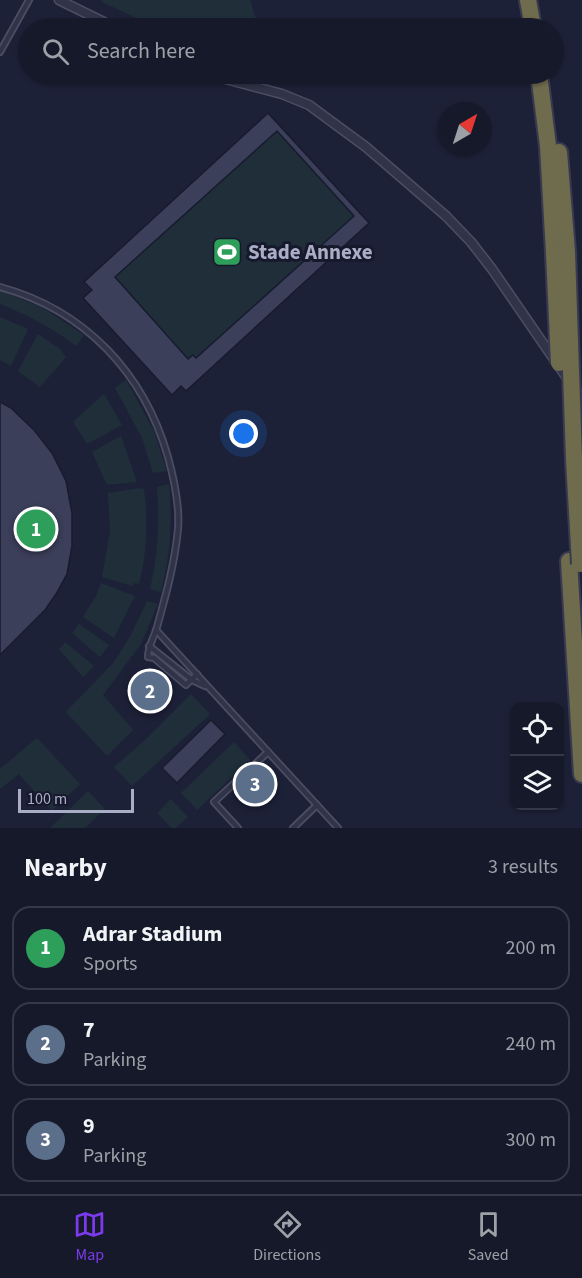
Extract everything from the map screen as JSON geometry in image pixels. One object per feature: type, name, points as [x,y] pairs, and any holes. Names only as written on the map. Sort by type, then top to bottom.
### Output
[{"type":"highway","points":[[528,0],[531,18]]},
{"type":"highway","points":[[539,0],[542,18]]},
{"type":"highway","points":[[540,84],[561,253]]},
{"type":"highway","points":[[550,84],[558,143],[561,253],[574,460],[574,562],[582,774]]},
{"type":"highway","points":[[574,562],[582,618]]},
{"type":"street","points":[[60,0],[96,18]]},
{"type":"street","points":[[243,84],[294,98],[309,105],[366,147],[446,216],[492,268],[582,400]]},
{"type":"lane","points":[[19,18],[29,0]]},
{"type":"lane","points":[[0,52],[18,20]]},
{"type":"lane","points":[[0,287],[21,292],[53,307],[90,333],[116,357],[150,408],[158,424],[172,472],[178,527],[172,567],[156,630],[149,646],[148,657],[154,658],[186,685],[197,674]]},
{"type":"lane","points":[[156,630],[338,828]]},
{"type":"lane","points":[[149,646],[192,680],[208,687]]},
{"type":"lane","points":[[238,828],[213,802],[268,752]]},
{"type":"lane","points":[[293,828],[317,805]]},
{"type":"shaded area","points":[[102,0],[250,0],[256,18],[136,18]]},
{"type":"shaded area","name":"Stade Annexe","points":[[268,113],[369,223],[186,391],[181,386],[172,395],[83,298],[92,290],[84,282]]},
{"type":"shaded area","points":[[0,290],[43,308],[84,335],[76,346],[40,322],[0,304]]},
{"type":"shaded area","points":[[0,317],[28,329],[11,366],[0,360]]},
{"type":"shaded area","points":[[38,334],[60,349],[66,357],[40,387],[18,371]]},
{"type":"shaded area","points":[[126,380],[154,431],[167,471],[153,473],[142,438],[115,388]]},
{"type":"shaded area","points":[[104,394],[122,425],[87,444],[73,422]]},
{"type":"shaded area","points":[[121,436],[137,482],[107,485],[92,452]]},
{"type":"shaded area","points":[[169,484],[170,539],[161,592],[150,589],[158,538],[157,487]]},
{"type":"shaded area","points":[[144,489],[146,537],[139,584],[134,583],[133,586],[102,577],[110,531],[108,493]]},
{"type":"shaded area","points":[[101,583],[135,596],[114,638],[83,617]]},
{"type":"shaded area","points":[[147,601],[158,604],[141,644],[103,695],[133,730],[107,756],[66,712],[114,662],[131,635]]},
{"type":"shaded area","points":[[79,624],[109,645],[100,657],[72,633]]},
{"type":"shaded area","points":[[65,642],[94,666],[83,677],[59,649]]},
{"type":"shaded area","points":[[191,694],[210,714],[132,786],[114,767]]},
{"type":"shaded area","points":[[37,738],[80,784],[52,811],[19,774],[0,789],[0,769]]},
{"type":"shaded area","points":[[234,742],[250,760],[197,810],[181,793]]},
{"type":"shaded area","points":[[88,791],[105,809],[85,828],[50,828]]},
{"type":"shaded area","points":[[171,799],[188,817],[176,828],[171,828],[157,813]]},
{"type":"building","points":[[268,113],[369,223],[186,391],[181,386],[172,395],[83,298],[92,290],[84,282]],"holes":[[[277,131],[354,216],[196,358],[193,355],[188,359],[115,277]]]},
{"type":"building","points":[[0,402],[11,408],[34,430],[52,453],[66,481],[72,513],[72,546],[67,574],[56,594],[45,610],[0,655]]},
{"type":"building","points":[[211,720],[225,734],[177,783],[162,768]]},
{"type":"place","name":"Stade Annexe","points":[[227,252]]},
{"type":"place","name":"Adrar Stadium","points":[[36,529]]},
{"type":"place","name":"7","points":[[150,691]]},
{"type":"place","name":"9","points":[[255,784]]}]
